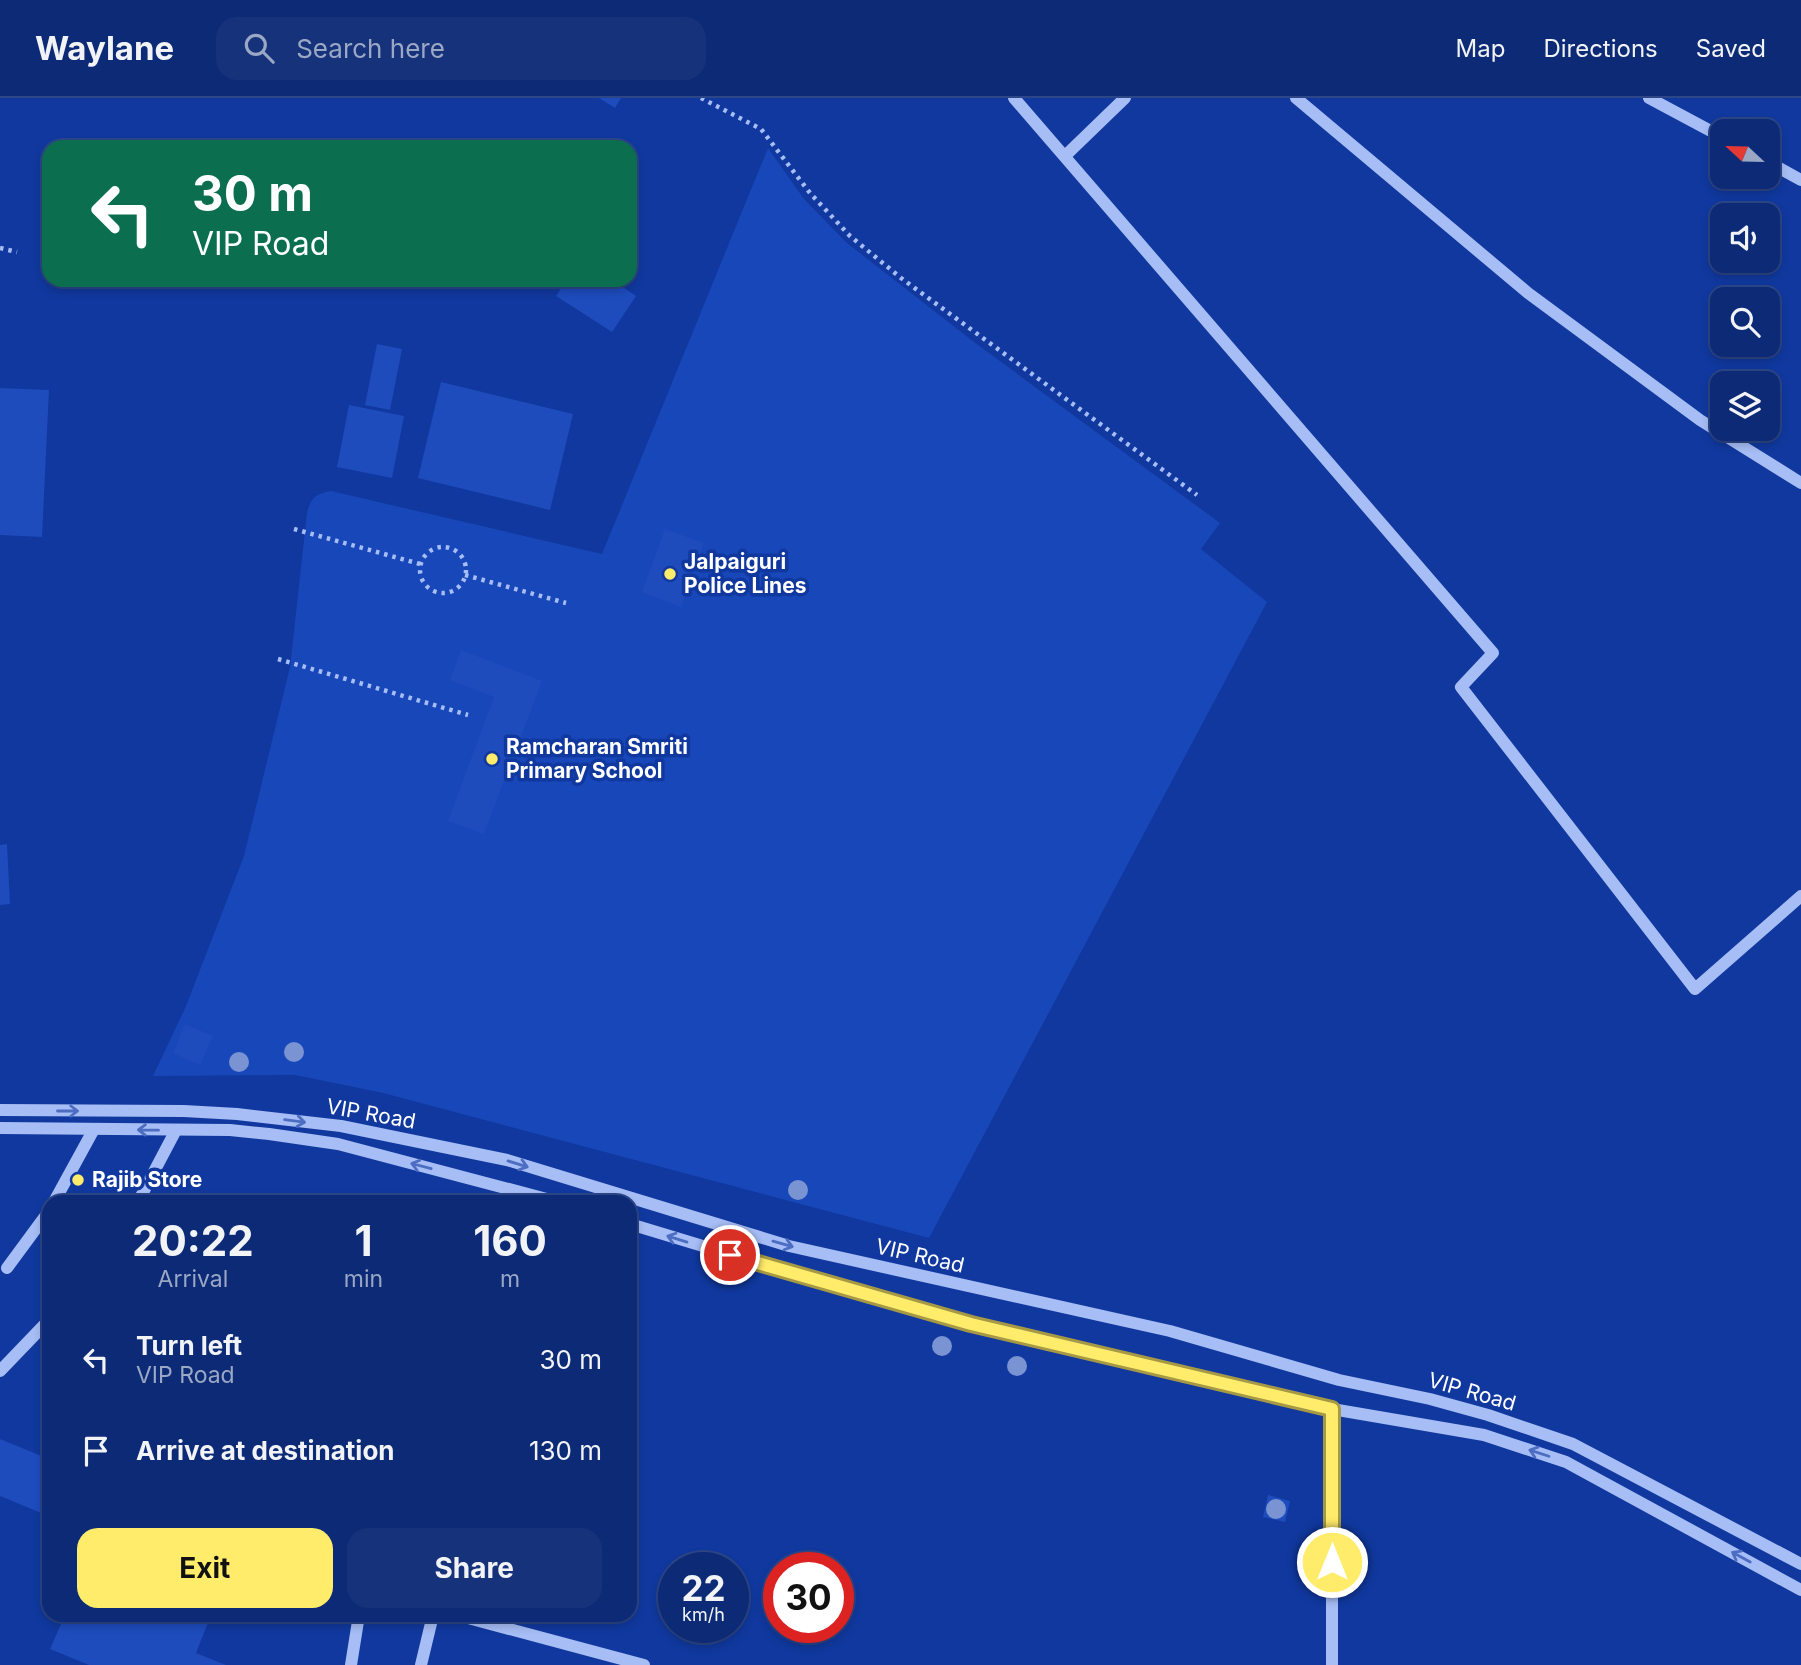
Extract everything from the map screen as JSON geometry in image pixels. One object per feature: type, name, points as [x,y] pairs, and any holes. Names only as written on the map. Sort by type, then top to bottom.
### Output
[{"type":"street","points":[[1014,98],[1493,653],[1461,687],[1695,989],[1801,896]]},
{"type":"street","points":[[1065,156],[1125,98]]},
{"type":"street","points":[[1296,98],[1528,293],[1700,420],[1801,483]]},
{"type":"street","points":[[1649,98],[1710,131]]},
{"type":"street","points":[[1780,169],[1801,180]]},
{"type":"street","name":"VIP Road","points":[[0,1110],[237,1114],[341,1126],[507,1160],[622,1195]]},
{"type":"street","points":[[116,1129],[119,1111]]},
{"type":"street","name":"VIP Road","points":[[0,1128],[230,1130],[338,1144],[529,1195]]},
{"type":"street","points":[[58,1195],[94,1129]]},
{"type":"street","points":[[142,1195],[176,1130]]},
{"type":"street","points":[[553,1195],[556,1175]]},
{"type":"street","name":"VIP Road","points":[[637,1200],[789,1246],[1170,1331],[1339,1380],[1430,1399],[1488,1415],[1573,1444],[1801,1564]]},
{"type":"street","points":[[7,1268],[42,1220]]},
{"type":"street","name":"VIP Road","points":[[637,1226],[806,1278],[971,1324],[1332,1409],[1484,1435],[1566,1462],[1801,1590]]},
{"type":"street","points":[[0,1371],[42,1327]]},
{"type":"street","points":[[1332,1409],[1332,1665]]},
{"type":"street","points":[[1566,1462],[1573,1444]]},
{"type":"street","points":[[351,1665],[358,1622]]},
{"type":"street","points":[[421,1665],[431,1622]]},
{"type":"street","points":[[483,1622],[644,1665]]},
{"type":"path","points":[[701,98],[761,129],[810,193],[850,236],[901,278],[1197,495]]},
{"type":"path","points":[[0,248],[17,252]]},
{"type":"path","points":[[294,529],[420,564]]},
{"type":"path","points":[[452,548],[463,560],[465,575],[462,582],[451,591],[437,592],[430,589],[421,578],[420,564],[430,551],[452,548]]},
{"type":"path","points":[[465,575],[566,603]]},
{"type":"path","points":[[278,659],[468,715]]},
{"type":"shaded area","points":[[768,148],[804,199],[847,243],[974,342],[1220,523],[1201,549],[1267,602],[929,1238],[383,1093],[295,1075],[153,1076],[186,1006],[244,856],[290,667],[307,513],[312,500],[317,495],[331,491],[602,554]]},
{"type":"building","points":[[599,98],[621,98],[615,108]]},
{"type":"building","points":[[562,287],[622,287],[636,296],[612,332],[556,296]]},
{"type":"building","points":[[377,344],[402,349],[390,410],[365,405]]},
{"type":"building","points":[[441,382],[573,414],[550,510],[418,478]]},
{"type":"building","points":[[0,388],[49,390],[42,537],[0,535]]},
{"type":"building","points":[[349,405],[404,416],[392,478],[337,467]]},
{"type":"building","points":[[665,529],[704,543],[681,607],[642,592]]},
{"type":"building","name":"Ramcharan Smriti Primary School","points":[[461,650],[542,681],[484,834],[448,821],[494,697],[450,680]]},
{"type":"building","points":[[7,844],[10,904],[0,905],[0,845]]},
{"type":"building","points":[[185,1024],[213,1036],[200,1065],[173,1053]]},
{"type":"building","points":[[0,1439],[42,1456],[42,1513],[0,1496]]},
{"type":"building","points":[[1268,1495],[1290,1501],[1285,1522],[1263,1517]]},
{"type":"building","points":[[60,1622],[208,1622],[196,1653],[226,1665],[89,1665],[50,1649]]},
{"type":"place","name":"Jalpaiguri Police Lines","points":[[670,574]]},
{"type":"place","name":"Ramcharan Smriti Primary School","points":[[492,759]]},
{"type":"place","name":"Rajib Store","points":[[78,1180]]},
{"type":"route","points":[[730,1255],[971,1324],[1332,1409],[1332,1562]]}]
